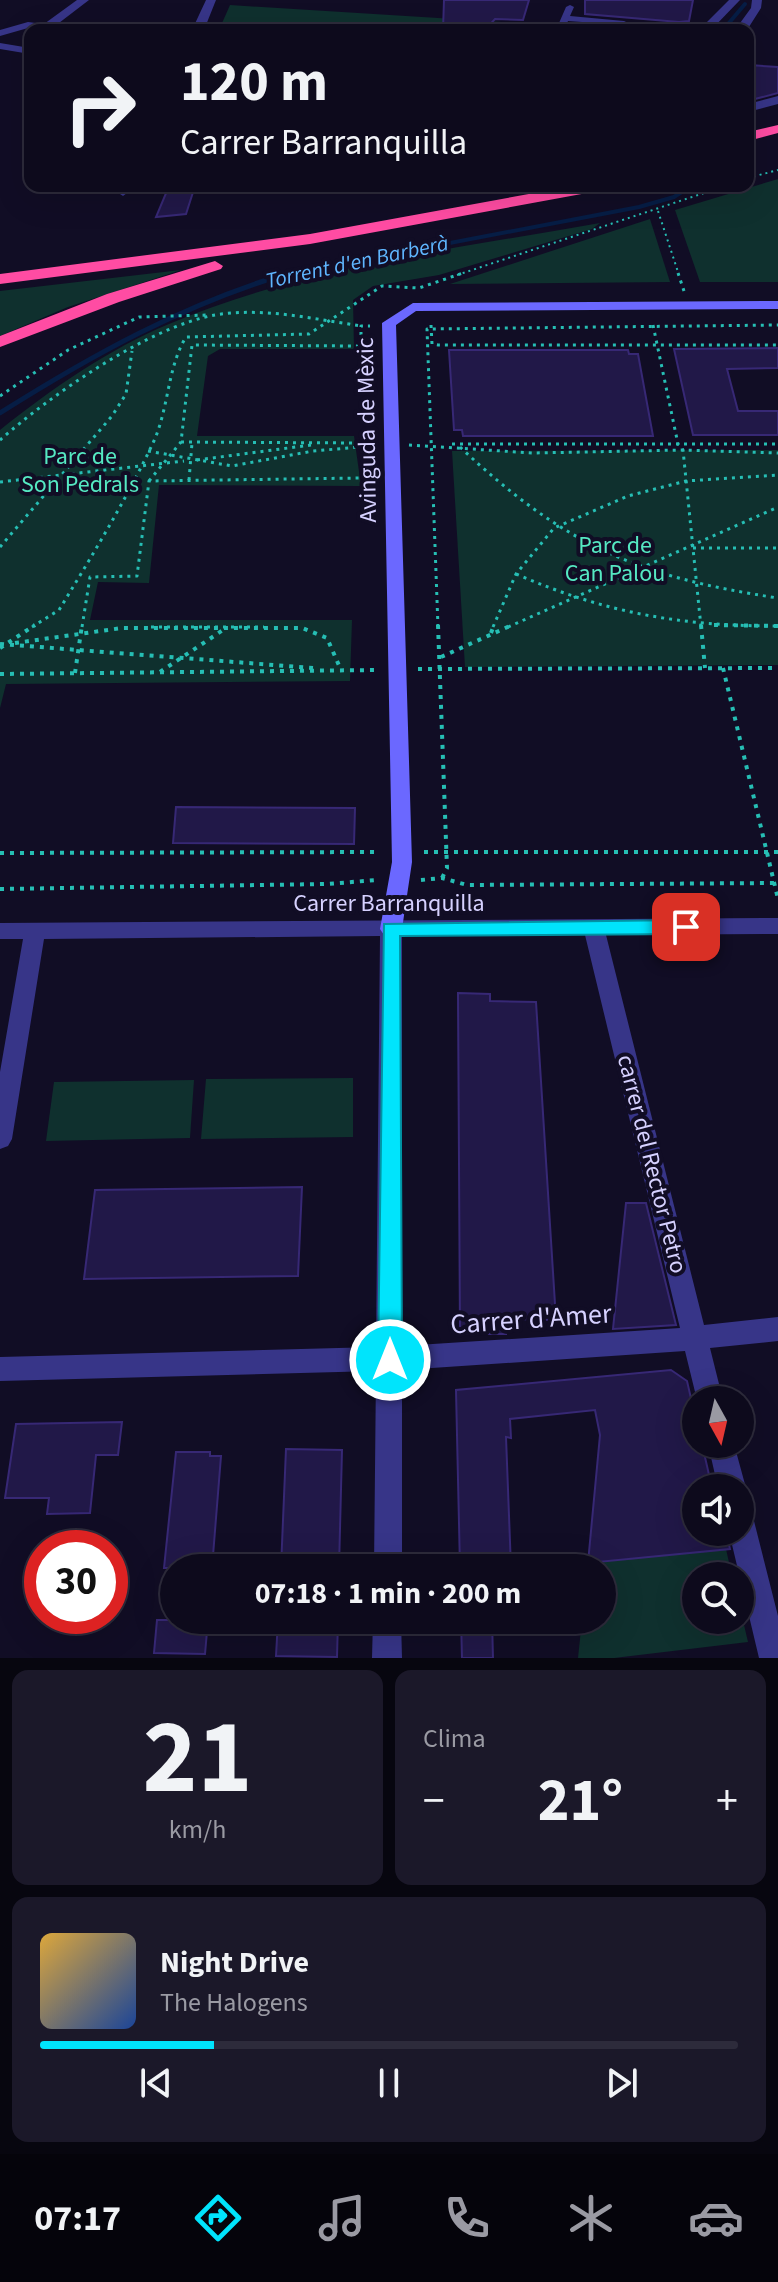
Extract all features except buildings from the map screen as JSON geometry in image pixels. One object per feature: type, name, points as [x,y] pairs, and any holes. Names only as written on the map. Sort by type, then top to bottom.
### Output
[{"type":"highway","points":[[754,135],[778,129]]},
{"type":"highway","points":[[754,148],[778,142]]},
{"type":"highway","points":[[0,265],[247,235],[498,192]]},
{"type":"highway","points":[[0,279],[310,239],[565,192]]},
{"type":"highway","points":[[0,342],[127,293],[310,239]]},
{"type":"street","points":[[58,24],[84,0]]},
{"type":"street","points":[[200,24],[209,0]]},
{"type":"street","points":[[710,24],[735,0]]},
{"type":"street","points":[[745,24],[756,8],[757,0]]},
{"type":"street","points":[[0,33],[24,26]]},
{"type":"street","points":[[0,46],[24,50]]},
{"type":"street","points":[[754,106],[778,100]]},
{"type":"street","name":"Avinguda de Mèxic","points":[[391,929],[402,862],[389,326],[413,307],[778,305]]},
{"type":"street","name":"Carrer Barranquilla","points":[[0,931],[778,926]]},
{"type":"street","name":"carrer del Rector Petro","points":[[594,928],[707,1386]]},
{"type":"street","points":[[388,1554],[391,929]]},
{"type":"street","points":[[0,1139],[35,931]]},
{"type":"street","name":"Carrer d'Amer","points":[[0,1369],[390,1360],[695,1339],[778,1329]]},
{"type":"street","points":[[746,1546],[774,1658]]},
{"type":"street","points":[[387,1634],[387,1658]]},
{"type":"lane","points":[[562,24],[570,7]]},
{"type":"lane","points":[[565,18],[624,23]]},
{"type":"path","points":[[754,176],[778,170]]},
{"type":"path","points":[[8,644],[59,610],[148,451],[170,395],[178,350],[186,337],[198,334],[295,337],[309,334],[382,286],[419,288],[709,192]]},
{"type":"path","points":[[658,211],[688,304]]},
{"type":"path","points":[[0,440],[23,417],[132,351],[213,315]]},
{"type":"path","points":[[0,396],[68,350],[139,317],[289,315],[361,326],[778,325]]},
{"type":"path","points":[[653,325],[678,444],[683,450],[705,668]]},
{"type":"path","points":[[75,673],[90,577],[137,576],[149,481],[167,455],[181,442],[192,345],[361,346],[361,326]]},
{"type":"path","points":[[431,326],[432,344],[438,345],[778,345]]},
{"type":"path","points":[[431,326],[427,329],[447,868],[442,878]]},
{"type":"path","points":[[0,547],[58,475],[112,416],[126,394],[132,351]]},
{"type":"path","points":[[181,442],[778,444]]},
{"type":"path","points":[[189,480],[192,442]]},
{"type":"path","points":[[0,482],[327,443]]},
{"type":"path","points":[[148,451],[190,461],[232,466],[313,451],[391,444]]},
{"type":"path","points":[[432,444],[533,453],[683,450],[778,453]]},
{"type":"path","points":[[460,447],[496,484],[554,528],[601,556],[697,587],[778,598]]},
{"type":"path","points":[[490,636],[516,574],[554,528],[628,496],[686,481],[778,475]]},
{"type":"path","points":[[149,481],[360,478]]},
{"type":"path","points":[[440,658],[778,507]]},
{"type":"path","points":[[693,546],[778,548]]},
{"type":"path","points":[[516,574],[571,599],[628,616],[701,627],[778,626]]},
{"type":"path","points":[[160,672],[228,627]]},
{"type":"path","points":[[0,646],[8,644],[82,631],[302,628],[327,638],[342,670],[8,644]]},
{"type":"path","points":[[723,668],[778,899]]},
{"type":"green space","points":[[230,5],[502,22],[500,24],[222,24]]},
{"type":"green space","points":[[778,179],[778,282],[700,282],[675,210],[735,192],[754,192],[754,186]]},
{"type":"green space","points":[[650,219],[670,282],[450,284]]},
{"type":"green space","name":"Parc de Son Pedrals","points":[[600,223],[592,229],[439,275],[373,286],[353,300],[354,349],[220,349],[208,356],[197,436],[354,436],[361,486],[159,485],[149,583],[98,582],[90,620],[352,620],[350,681],[6,684],[0,708],[0,430],[60,385],[103,358],[147,334],[221,304],[327,273]]},
{"type":"green space","points":[[181,270],[68,307],[0,336],[0,291]]},
{"type":"green space","name":"Parc de Can Palou","points":[[778,450],[778,665],[465,667],[452,451]]},
{"type":"green space","points":[[353,1078],[353,1137],[201,1139],[206,1079]]},
{"type":"green space","points":[[194,1080],[190,1138],[46,1141],[54,1082]]},
{"type":"green space","points":[[726,1549],[729,1562],[682,1562],[682,1634],[746,1634],[748,1642],[614,1658],[578,1658],[581,1634],[616,1634],[616,1560]]},
{"type":"waterway","name":"Torrent d'en Barberà","points":[[728,24],[745,4]]},
{"type":"waterway","name":"Torrent d'en Barberà","points":[[284,275],[639,207],[682,192]]},
{"type":"waterway","name":"Torrent d'en Barberà","points":[[284,275],[289,273]]},
{"type":"waterway","name":"Torrent d'en Barberà","points":[[0,413],[140,333],[212,300],[284,275]]},
{"type":"route","points":[[390,1360],[391,929],[686,927]]}]
